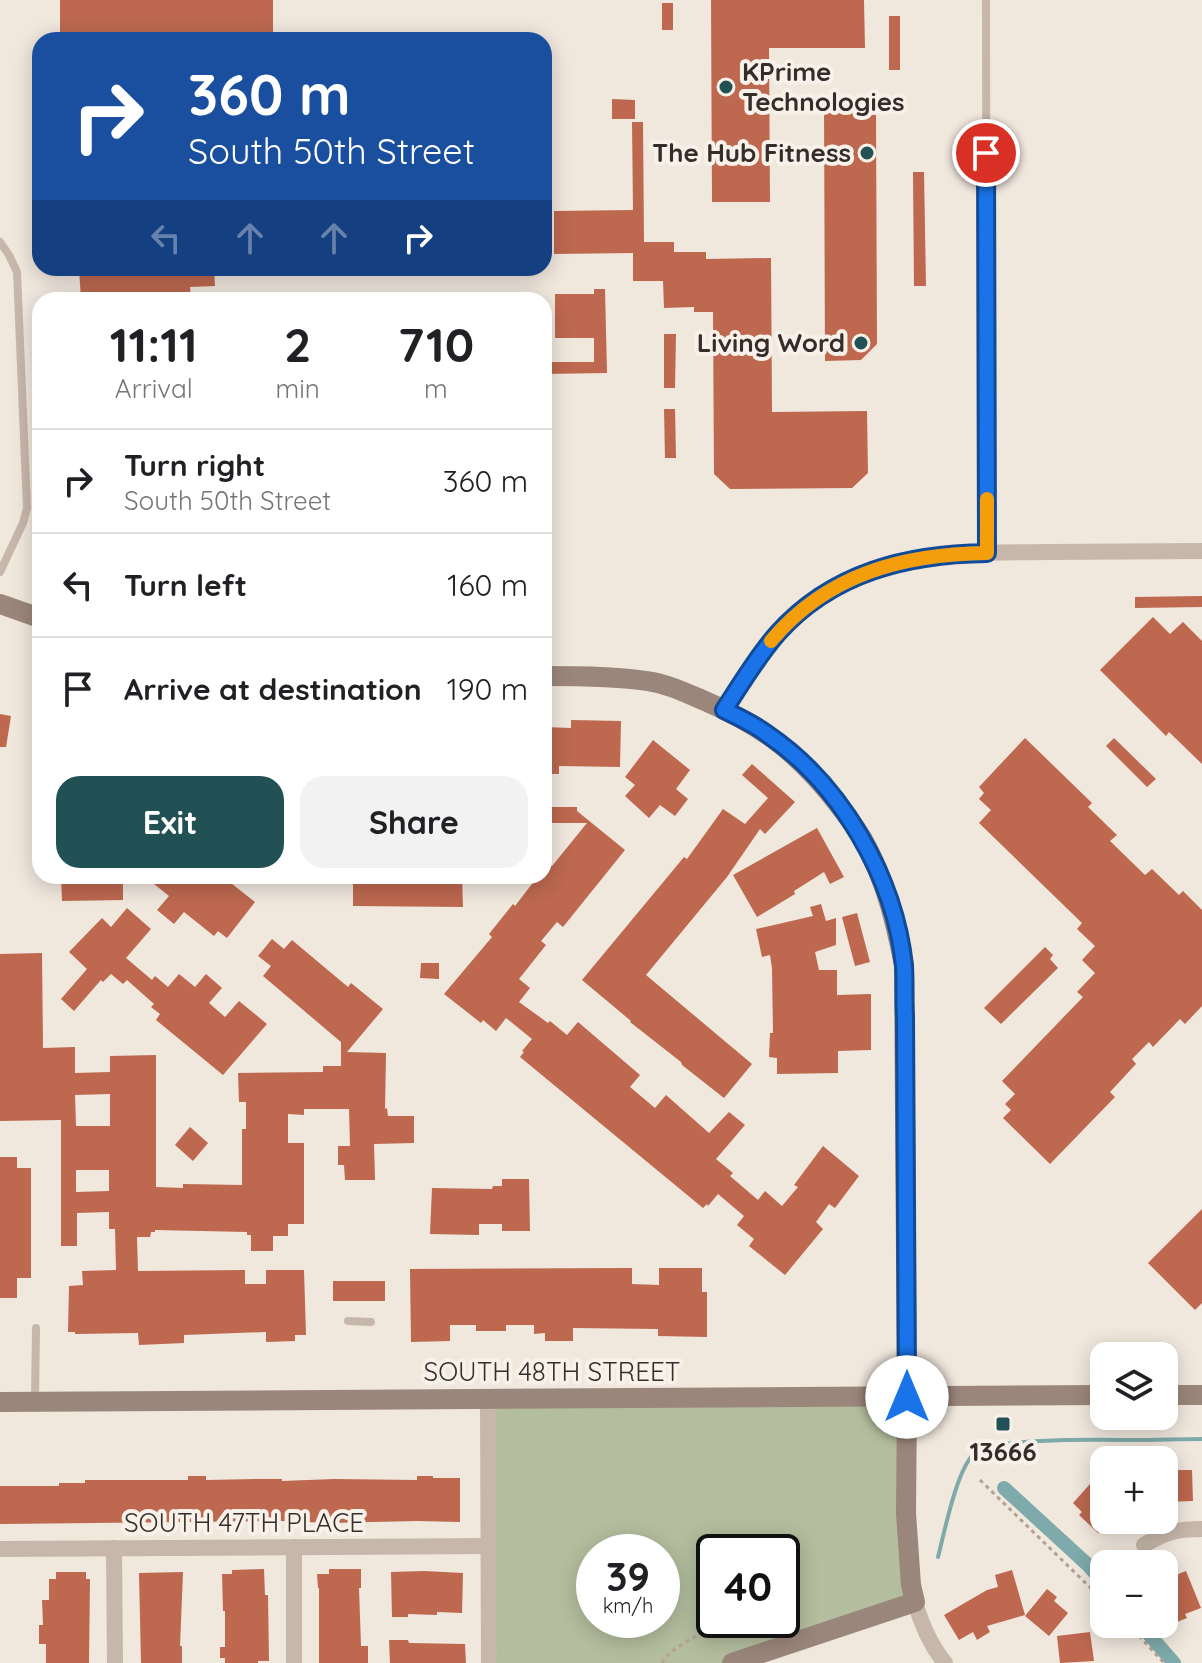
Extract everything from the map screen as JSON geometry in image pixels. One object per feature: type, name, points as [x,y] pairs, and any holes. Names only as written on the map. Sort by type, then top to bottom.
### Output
[{"type":"street","points":[[724,710],[767,646],[801,611],[833,589],[872,571],[911,559],[955,553],[1202,551]]},
{"type":"street","points":[[0,604],[32,615]]},
{"type":"street","points":[[552,676],[647,681],[676,688],[767,733],[820,782],[850,820],[868,847],[883,882],[904,965],[906,1513],[911,1585],[919,1616],[945,1663]]},
{"type":"street","name":"SOUTH 48TH STREET","points":[[0,1402],[1090,1395]]},
{"type":"street","points":[[1178,1395],[1202,1395]]},
{"type":"street","points":[[488,1398],[489,1663]]},
{"type":"street","points":[[1144,1545],[1179,1529],[1202,1529]]},
{"type":"street","name":"SOUTH 47TH PLACE","points":[[0,1549],[489,1546]]},
{"type":"street","points":[[294,1547],[294,1663]]},
{"type":"street","points":[[114,1548],[115,1663]]},
{"type":"street","points":[[732,1663],[915,1602]]},
{"type":"lane","points":[[986,0],[987,553]]},
{"type":"lane","points":[[0,242],[17,272],[27,508],[0,572]]},
{"type":"lane","points":[[348,1321],[371,1322]]},
{"type":"lane","points":[[35,1402],[36,1328]]},
{"type":"path","points":[[980,1480],[1090,1587]]},
{"type":"path","points":[[662,1663],[679,1645],[696,1636]]},
{"type":"path","points":[[1141,1638],[1164,1663]]},
{"type":"green space","points":[[907,1397],[915,1602],[733,1663],[489,1663],[488,1398]]},
{"type":"building","points":[[60,0],[273,0],[273,32],[60,32]]},
{"type":"building","points":[[711,0],[864,0],[865,48],[769,48],[770,202],[712,202]]},
{"type":"building","points":[[662,3],[673,3],[673,30],[662,30]]},
{"type":"building","points":[[889,16],[900,16],[900,70],[889,70]]},
{"type":"building","points":[[612,99],[635,100],[635,119],[612,119]]},
{"type":"building","points":[[824,99],[860,99],[876,114],[877,344],[861,360],[825,361]]},
{"type":"building","points":[[632,122],[643,122],[644,242],[674,242],[674,252],[706,252],[706,259],[771,258],[772,412],[867,411],[868,473],[852,488],[730,489],[714,474],[713,312],[694,312],[694,307],[664,308],[663,281],[633,281],[633,253],[554,254],[554,211],[633,210]]},
{"type":"building","points":[[913,172],[924,172],[926,286],[914,286]]},
{"type":"building","points":[[80,276],[214,276],[215,286],[190,287],[190,292],[80,292]]},
{"type":"building","points":[[594,289],[605,289],[607,373],[552,374],[552,362],[594,362],[594,338],[555,338],[555,294],[594,294]]},
{"type":"building","points":[[664,334],[676,334],[675,388],[664,388]]},
{"type":"building","points":[[664,409],[675,409],[676,458],[665,458]]},
{"type":"building","points":[[1202,596],[1202,607],[1135,608],[1135,597]]},
{"type":"building","points":[[1153,617],[1170,634],[1183,622],[1202,641],[1202,764],[1169,732],[1166,736],[1100,670]]},
{"type":"building","points":[[0,714],[11,716],[6,747],[0,747]]},
{"type":"building","points":[[571,720],[621,721],[620,767],[559,766],[559,774],[552,774],[552,727],[571,728]]},
{"type":"building","points":[[1025,738],[1092,803],[1088,807],[1117,835],[1110,841],[1145,875],[1152,869],[1179,895],[1183,891],[1202,910],[1202,1006],[1185,1024],[1180,1019],[1153,1047],[1149,1042],[1132,1059],[1136,1064],[1110,1092],[1115,1097],[1050,1164],[1003,1118],[1011,1110],[1005,1104],[1015,1094],[1002,1081],[1083,997],[1077,992],[1095,973],[1082,960],[1095,946],[1077,929],[1082,923],[979,823],[991,810],[979,799],[984,793],[979,787]]},
{"type":"building","points":[[1114,738],[1156,779],[1147,787],[1106,746]]},
{"type":"building","points":[[653,740],[690,770],[676,789],[688,799],[675,816],[660,805],[649,818],[625,796],[635,785],[625,777]]},
{"type":"building","points":[[752,764],[795,802],[765,834],[760,829],[727,877],[646,975],[752,1064],[724,1098],[582,980],[684,857],[687,859],[723,809],[745,824],[768,798],[742,775]]},
{"type":"building","points":[[552,807],[577,807],[577,811],[625,850],[563,927],[557,922],[541,941],[546,945],[519,979],[530,988],[519,1002],[567,1035],[578,1022],[640,1075],[630,1087],[655,1108],[666,1095],[709,1133],[729,1112],[745,1125],[716,1159],[758,1200],[765,1191],[782,1206],[798,1187],[794,1185],[823,1146],[859,1176],[835,1208],[829,1204],[816,1222],[823,1229],[785,1275],[749,1246],[754,1239],[737,1225],[744,1216],[718,1194],[703,1208],[520,1057],[532,1039],[506,1018],[496,1031],[444,994],[532,884],[552,884],[552,866],[587,823],[552,823]]},
{"type":"building","points":[[817,828],[844,877],[830,884],[824,872],[757,917],[733,875]]},
{"type":"building","points":[[61,884],[123,884],[123,900],[62,901]]},
{"type":"building","points":[[154,884],[232,884],[255,902],[227,938],[218,931],[214,936],[184,912],[174,924],[157,910],[169,896]]},
{"type":"building","points":[[353,884],[462,884],[463,907],[353,906]]},
{"type":"building","points":[[821,904],[826,921],[836,918],[836,945],[815,952],[819,970],[837,970],[837,995],[871,994],[871,1050],[838,1051],[838,1073],[777,1074],[777,1058],[769,1057],[770,1033],[773,1033],[772,968],[770,955],[762,957],[756,929],[813,916],[810,907]]},
{"type":"building","points":[[127,908],[151,929],[126,958],[152,980],[155,976],[168,987],[179,974],[195,987],[206,974],[222,988],[209,1003],[225,1017],[239,1001],[267,1024],[223,1075],[156,1020],[160,1014],[151,1007],[154,1004],[127,980],[123,984],[111,974],[103,982],[101,980],[74,1011],[61,999],[87,969],[69,952],[102,918],[111,927]]},
{"type":"building","points":[[857,913],[870,962],[855,966],[842,917]]},
{"type":"building","points":[[272,939],[284,949],[292,940],[348,987],[351,983],[383,1009],[347,1052],[386,1053],[385,1109],[388,1116],[414,1116],[414,1143],[374,1144],[375,1180],[345,1180],[344,1165],[338,1165],[338,1146],[350,1146],[349,1109],[304,1109],[304,1115],[288,1114],[288,1143],[304,1143],[304,1224],[288,1224],[288,1236],[273,1236],[273,1251],[251,1251],[251,1235],[247,1232],[155,1230],[150,1237],[137,1237],[138,1271],[245,1270],[245,1284],[266,1284],[266,1270],[304,1270],[306,1335],[295,1335],[295,1341],[266,1342],[266,1332],[184,1335],[184,1343],[139,1345],[138,1333],[68,1332],[69,1286],[83,1285],[82,1271],[116,1270],[115,1229],[109,1229],[109,1212],[77,1213],[77,1246],[61,1246],[61,1120],[0,1121],[0,954],[42,953],[43,1048],[75,1047],[75,1073],[110,1072],[110,1056],[156,1055],[156,1187],[183,1188],[183,1184],[242,1185],[242,1129],[246,1129],[246,1102],[239,1102],[238,1073],[323,1072],[323,1066],[341,1066],[341,1042],[263,976],[271,966],[258,956]],"holes":[[[110,1094],[110,1126],[76,1126],[75,1095]],[[76,1170],[109,1170],[109,1191],[76,1192]]]},
{"type":"building","points":[[1045,947],[1053,955],[1050,959],[1058,968],[1001,1024],[984,1008]]},
{"type":"building","points":[[421,963],[439,963],[439,979],[420,978]]},
{"type":"building","points":[[190,1127],[208,1143],[193,1161],[175,1145]]},
{"type":"building","points":[[0,1157],[17,1157],[17,1168],[31,1168],[31,1278],[17,1278],[17,1298],[0,1298]]},
{"type":"building","points":[[502,1179],[529,1179],[530,1231],[502,1231],[502,1224],[479,1224],[479,1235],[430,1234],[432,1188],[492,1189],[493,1186],[502,1186]]},
{"type":"building","points":[[1202,1209],[1202,1303],[1195,1310],[1148,1263]]},
{"type":"building","points":[[632,1268],[632,1284],[659,1285],[659,1268],[702,1268],[702,1292],[707,1292],[707,1337],[658,1336],[658,1329],[573,1328],[573,1341],[545,1341],[545,1333],[534,1334],[534,1325],[506,1325],[506,1331],[476,1331],[476,1325],[450,1325],[450,1341],[411,1342],[410,1269]]},
{"type":"building","points":[[333,1281],[385,1281],[385,1301],[333,1301]]},
{"type":"building","points":[[1178,1470],[1192,1470],[1193,1501],[1178,1502]]},
{"type":"building","points":[[188,1476],[206,1476],[206,1480],[282,1481],[417,1480],[417,1476],[460,1478],[460,1522],[0,1524],[0,1486],[59,1486],[59,1483],[85,1483],[85,1480],[188,1480]]},
{"type":"building","points":[[1090,1484],[1090,1525],[1079,1515],[1082,1512],[1073,1503]]},
{"type":"building","points":[[264,1569],[265,1595],[268,1595],[269,1661],[225,1663],[225,1658],[220,1658],[220,1647],[225,1647],[222,1574],[232,1574],[232,1570]]},
{"type":"building","points":[[329,1569],[361,1569],[361,1646],[368,1646],[368,1663],[319,1663],[317,1574],[329,1574]]},
{"type":"building","points":[[1012,1570],[1025,1615],[987,1626],[990,1632],[977,1640],[973,1632],[959,1640],[944,1615],[987,1590],[998,1587],[995,1575]]},
{"type":"building","points":[[1186,1571],[1201,1608],[1185,1614],[1187,1618],[1178,1622],[1178,1574]]},
{"type":"building","points":[[56,1572],[86,1572],[86,1579],[90,1579],[89,1663],[46,1663],[46,1644],[39,1644],[39,1625],[43,1625],[42,1600],[49,1600],[49,1579],[56,1579]]},
{"type":"building","points":[[183,1572],[182,1663],[141,1663],[139,1573]]},
{"type":"building","points":[[391,1572],[463,1573],[462,1613],[437,1612],[437,1615],[392,1617]]},
{"type":"building","points":[[1047,1589],[1057,1597],[1054,1601],[1068,1613],[1049,1636],[1025,1616]]},
{"type":"building","points":[[1090,1632],[1094,1661],[1060,1663],[1057,1636]]},
{"type":"building","points":[[389,1640],[465,1644],[466,1663],[390,1663]]},
{"type":"waterway","points":[[938,1557],[962,1472],[975,1453],[986,1448],[1051,1440],[1202,1439]]},
{"type":"waterway","points":[[1004,1488],[1090,1567]]},
{"type":"waterway","points":[[1152,1638],[1174,1663]]},
{"type":"slow traffic","points":[[771,641],[801,611],[853,578],[911,559],[955,553],[987,553],[987,499]]},
{"type":"place","name":"KPrime Technologies","points":[[726,87]]},
{"type":"place","name":"The Hub Fitness","points":[[867,153]]},
{"type":"place","name":"Living Word","points":[[861,343]]},
{"type":"place","name":"13666","points":[[1003,1424]]},
{"type":"route","points":[[907,1397],[904,965],[894,916],[868,847],[820,782],[767,733],[724,710],[779,632],[801,611],[833,589],[853,578],[911,559],[955,553],[987,553],[986,153]]}]
